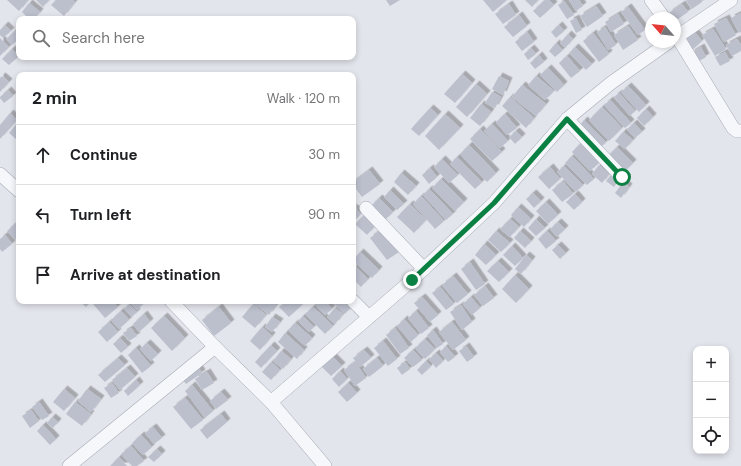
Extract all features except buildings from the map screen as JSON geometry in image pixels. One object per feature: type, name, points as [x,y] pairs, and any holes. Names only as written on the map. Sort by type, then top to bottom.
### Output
[{"type":"street","points":[[651,0],[660,12]]},
{"type":"street","points":[[681,32],[731,0]]},
{"type":"street","points":[[271,402],[424,268],[494,203],[567,119],[611,83],[659,48]]},
{"type":"street","points":[[681,48],[733,128],[741,131]]},
{"type":"street","points":[[567,119],[622,177]]},
{"type":"street","points":[[0,174],[16,188]]},
{"type":"street","points":[[366,208],[424,268]]},
{"type":"street","points":[[174,304],[271,402],[325,466]]},
{"type":"street","points":[[356,304],[369,317]]},
{"type":"street","points":[[69,466],[215,347]]},
{"type":"route","points":[[412,280],[494,203],[567,119],[622,177]]}]
